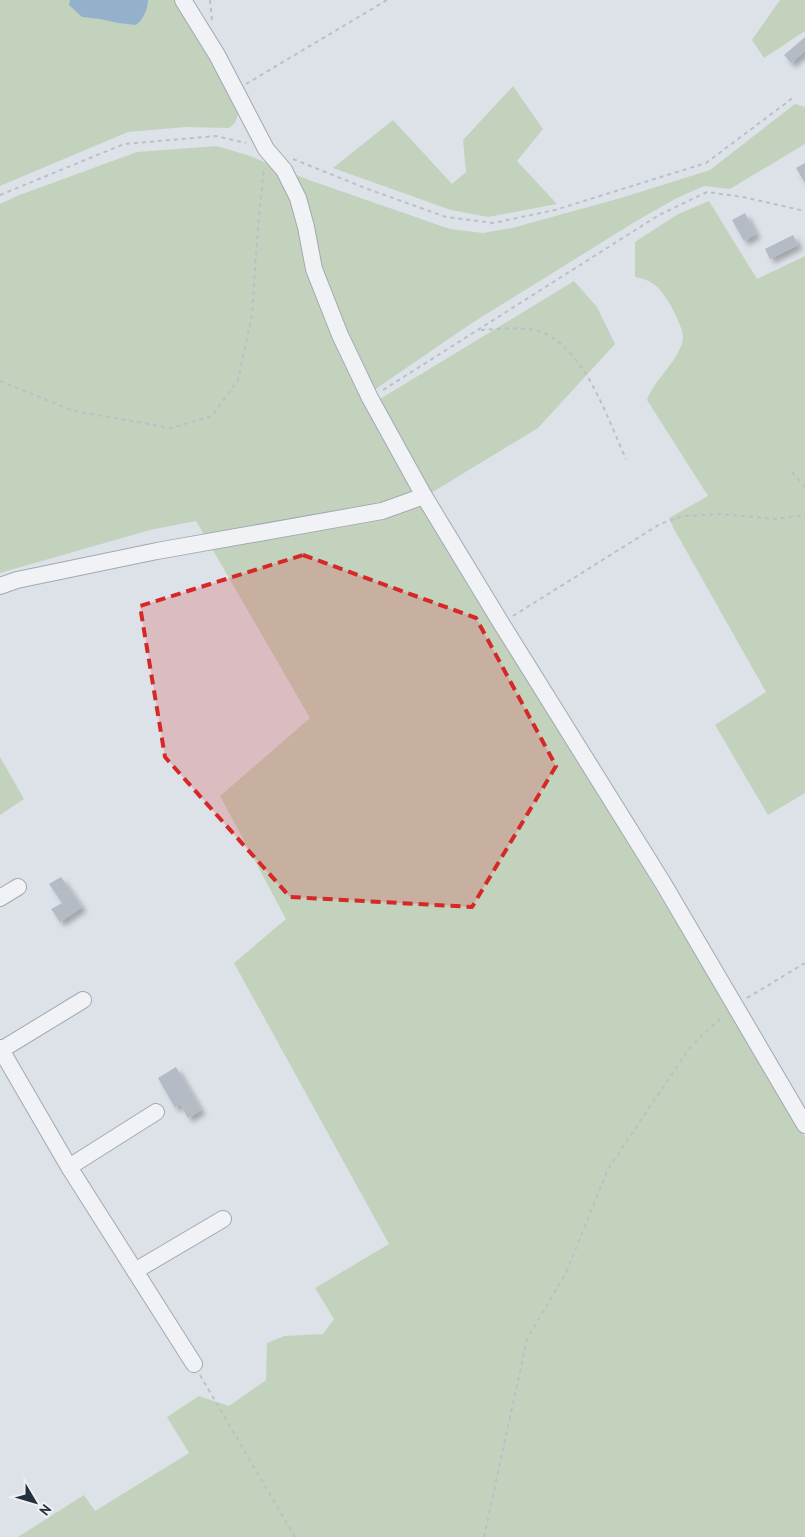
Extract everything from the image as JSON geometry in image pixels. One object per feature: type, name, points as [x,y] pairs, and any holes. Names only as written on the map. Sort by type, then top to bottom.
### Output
[{"type":"street","points":[[183,0],[217,55],[266,149],[284,170],[298,198],[314,269],[340,335],[370,398],[424,496],[663,883],[805,1125]]},
{"type":"street","points":[[0,586],[17,580],[158,550],[382,511],[424,496]]},
{"type":"street","points":[[0,898],[18,887]]},
{"type":"street","points":[[83,1000],[1,1049],[69,1167],[194,1364]]},
{"type":"street","points":[[69,1167],[156,1112]]},
{"type":"street","points":[[135,1271],[223,1219]]},
{"type":"path","points":[[236,90],[387,0]]},
{"type":"path","points":[[293,159],[365,188],[446,217],[493,223],[555,210],[706,163],[794,97]]},
{"type":"path","points":[[0,196],[124,144],[216,136],[266,149],[258,226],[252,315],[238,380],[212,416],[171,428],[74,411],[0,381]]},
{"type":"path","points":[[370,398],[659,214],[707,192],[743,197],[805,211]]},
{"type":"path","points":[[479,330],[521,328],[545,334],[561,344],[575,357],[594,388],[626,459]]},
{"type":"path","points":[[792,472],[805,487]]},
{"type":"path","points":[[501,623],[660,524],[683,516],[721,514],[775,519],[805,515]]},
{"type":"path","points":[[484,1537],[527,1339],[566,1273],[608,1169],[690,1046],[735,1006],[805,963]]},
{"type":"path","points":[[194,1364],[295,1537]]},
{"type":"highlighted area","points":[[303,555],[476,618],[556,766],[472,907],[290,897],[165,757],[140,606]]},
{"type":"green space","points":[[0,0],[175,0],[224,85],[238,114],[235,123],[229,128],[186,127],[128,132],[0,186]]},
{"type":"green space","points":[[780,0],[805,0],[805,31],[764,58],[752,40]]},
{"type":"green space","points":[[513,86],[543,129],[517,161],[557,204],[488,217],[451,210],[333,168],[393,120],[452,184],[466,172],[463,140]]},
{"type":"green space","points":[[795,104],[805,107],[805,144],[730,189],[704,186],[677,198],[638,220],[472,323],[361,399],[805,1137],[805,1537],[18,1537],[84,1495],[95,1511],[189,1453],[167,1417],[199,1396],[229,1406],[266,1380],[267,1343],[284,1336],[323,1334],[334,1319],[315,1288],[389,1244],[234,963],[286,919],[220,796],[310,718],[196,521],[150,530],[0,573],[0,204],[137,152],[217,146],[250,156],[309,180],[450,229],[483,233],[512,228],[624,197],[710,170]]},
{"type":"green space","points":[[709,201],[757,279],[805,256],[805,793],[768,815],[715,725],[766,692],[669,518],[708,496],[647,400],[655,384],[678,353],[683,337],[682,332],[672,307],[661,291],[651,282],[635,277],[635,242],[678,214]]},
{"type":"green space","points":[[574,281],[597,307],[615,344],[538,428],[431,493],[380,399]]},
{"type":"green space","points":[[0,757],[24,799],[0,815]]},
{"type":"water","points":[[70,0],[148,0],[145,14],[136,25],[82,17],[69,5]]},
{"type":"building","points":[[805,37],[805,51],[791,63],[784,55]]},
{"type":"building","points":[[805,163],[805,183],[796,168]]},
{"type":"building","points":[[745,213],[756,234],[744,241],[732,220]]},
{"type":"building","points":[[793,235],[798,245],[770,259],[765,249]]},
{"type":"building","points":[[61,877],[82,907],[60,922],[51,909],[62,903],[49,884]]},
{"type":"building","points":[[176,1067],[201,1110],[188,1118],[180,1104],[175,1108],[158,1078]]}]
